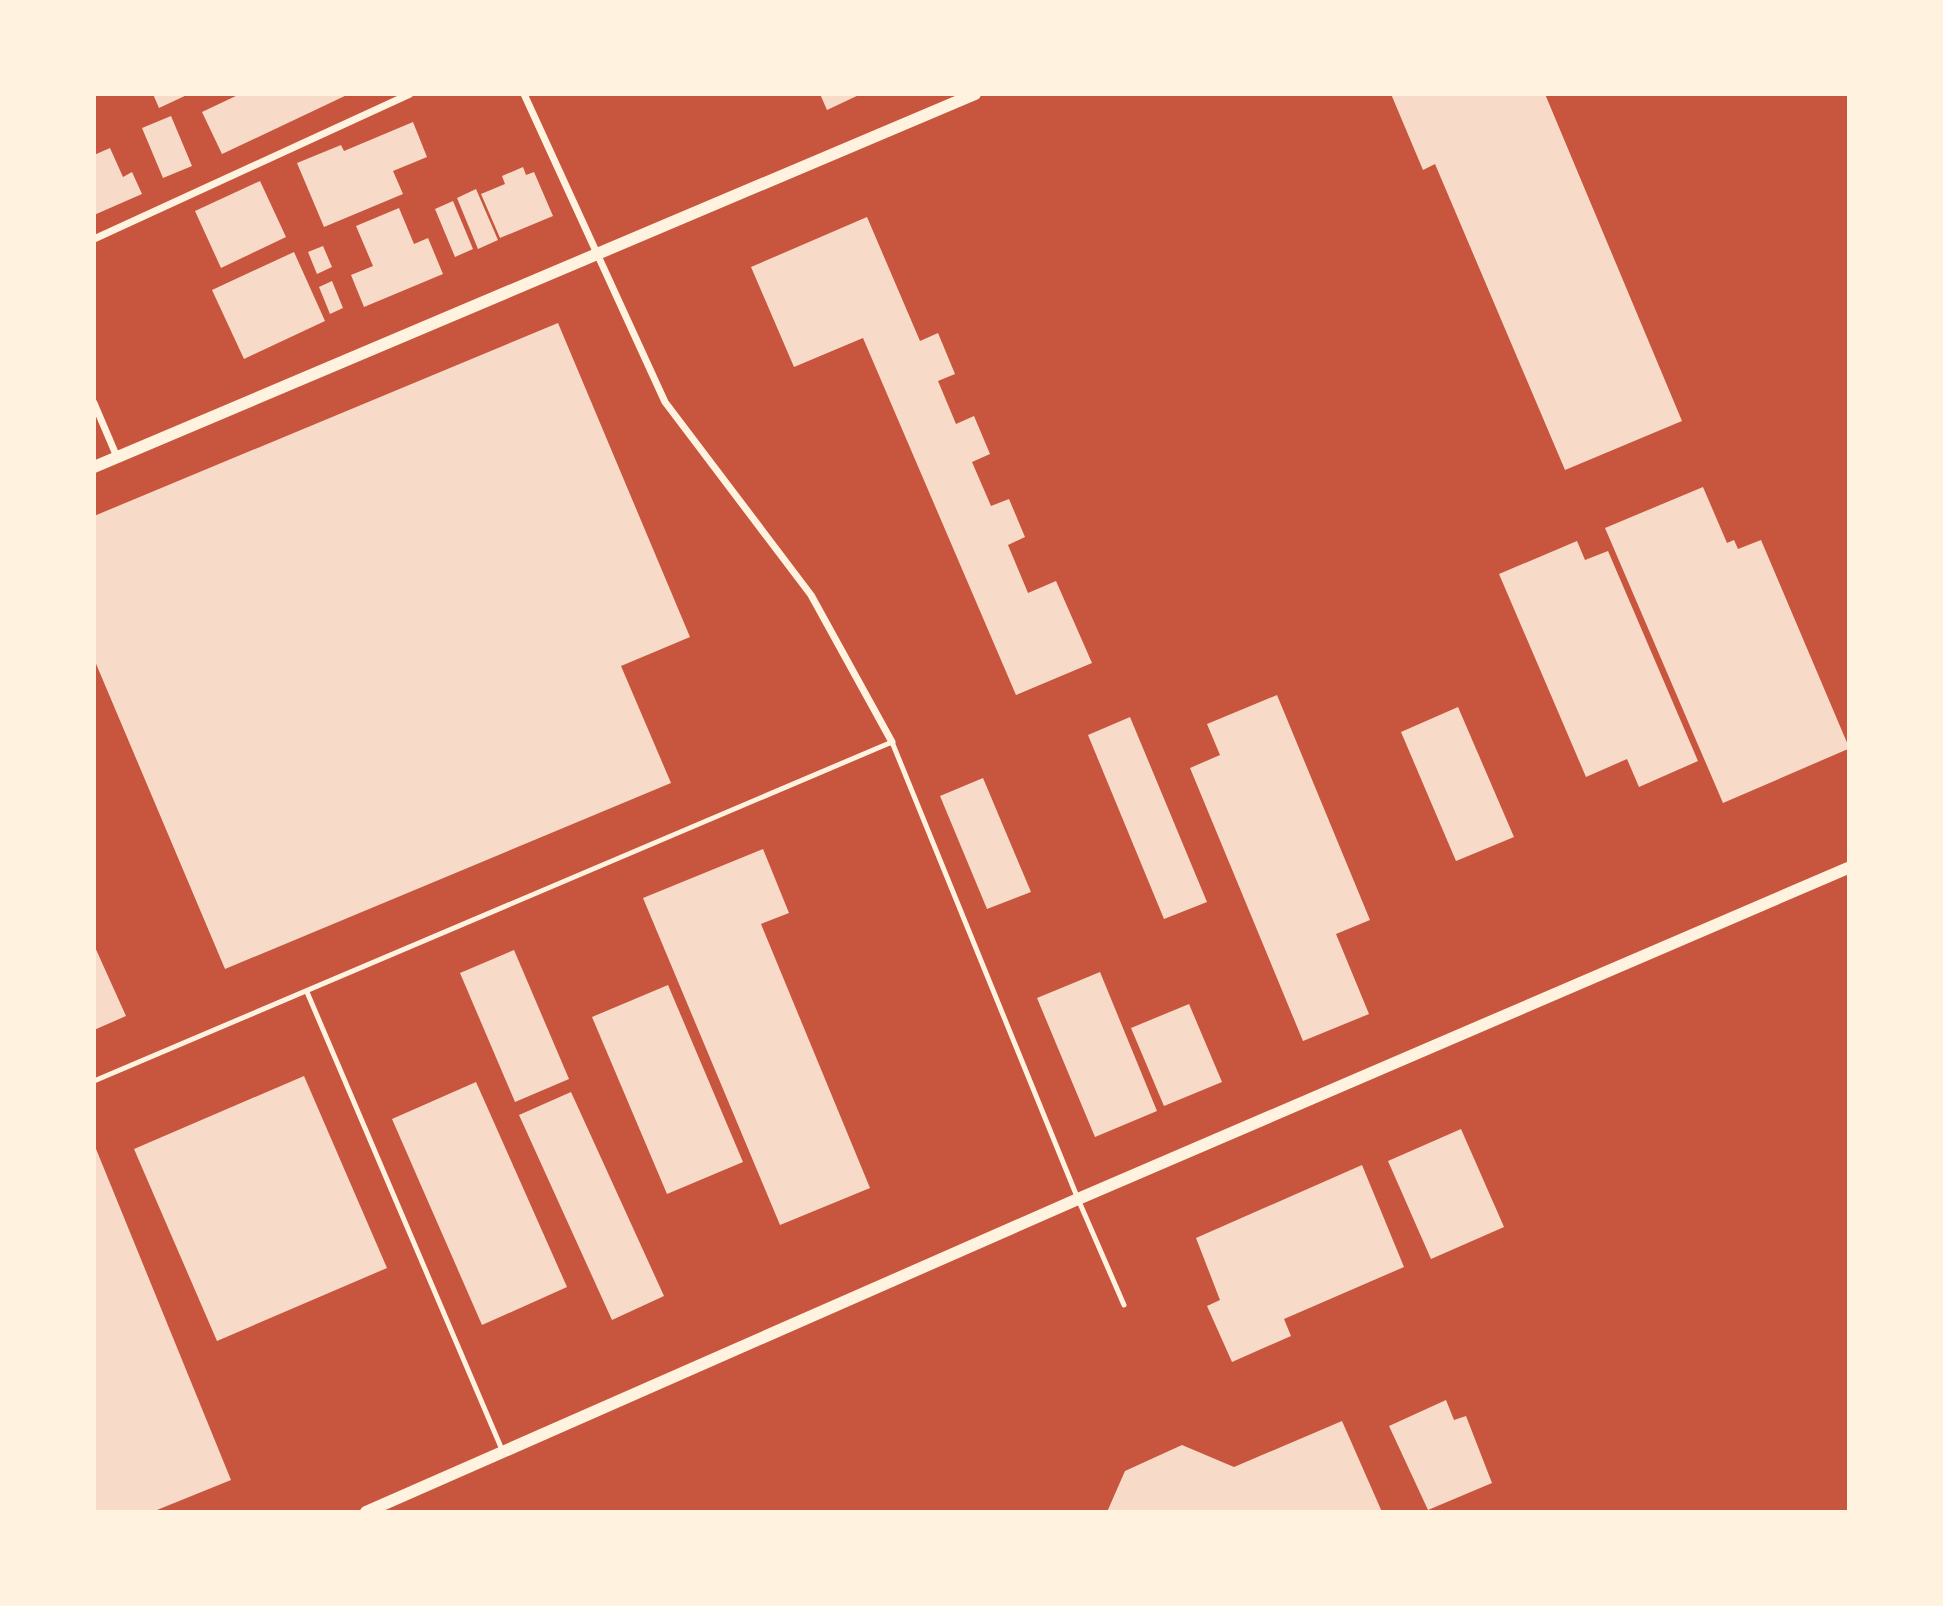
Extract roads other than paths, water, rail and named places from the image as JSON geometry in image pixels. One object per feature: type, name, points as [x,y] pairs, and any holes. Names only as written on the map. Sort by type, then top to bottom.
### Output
[{"type":"street","points":[[94,239],[410,94]]},
{"type":"street","points":[[524,94],[665,402],[811,594],[892,742]]},
{"type":"street","points":[[94,467],[975,94]]},
{"type":"street","points":[[94,403],[117,457]]},
{"type":"street","points":[[366,1511],[1079,1199],[1849,868]]},
{"type":"lane","points":[[94,1081],[892,742],[1124,1305]]},
{"type":"lane","points":[[307,992],[503,1452]]}]
